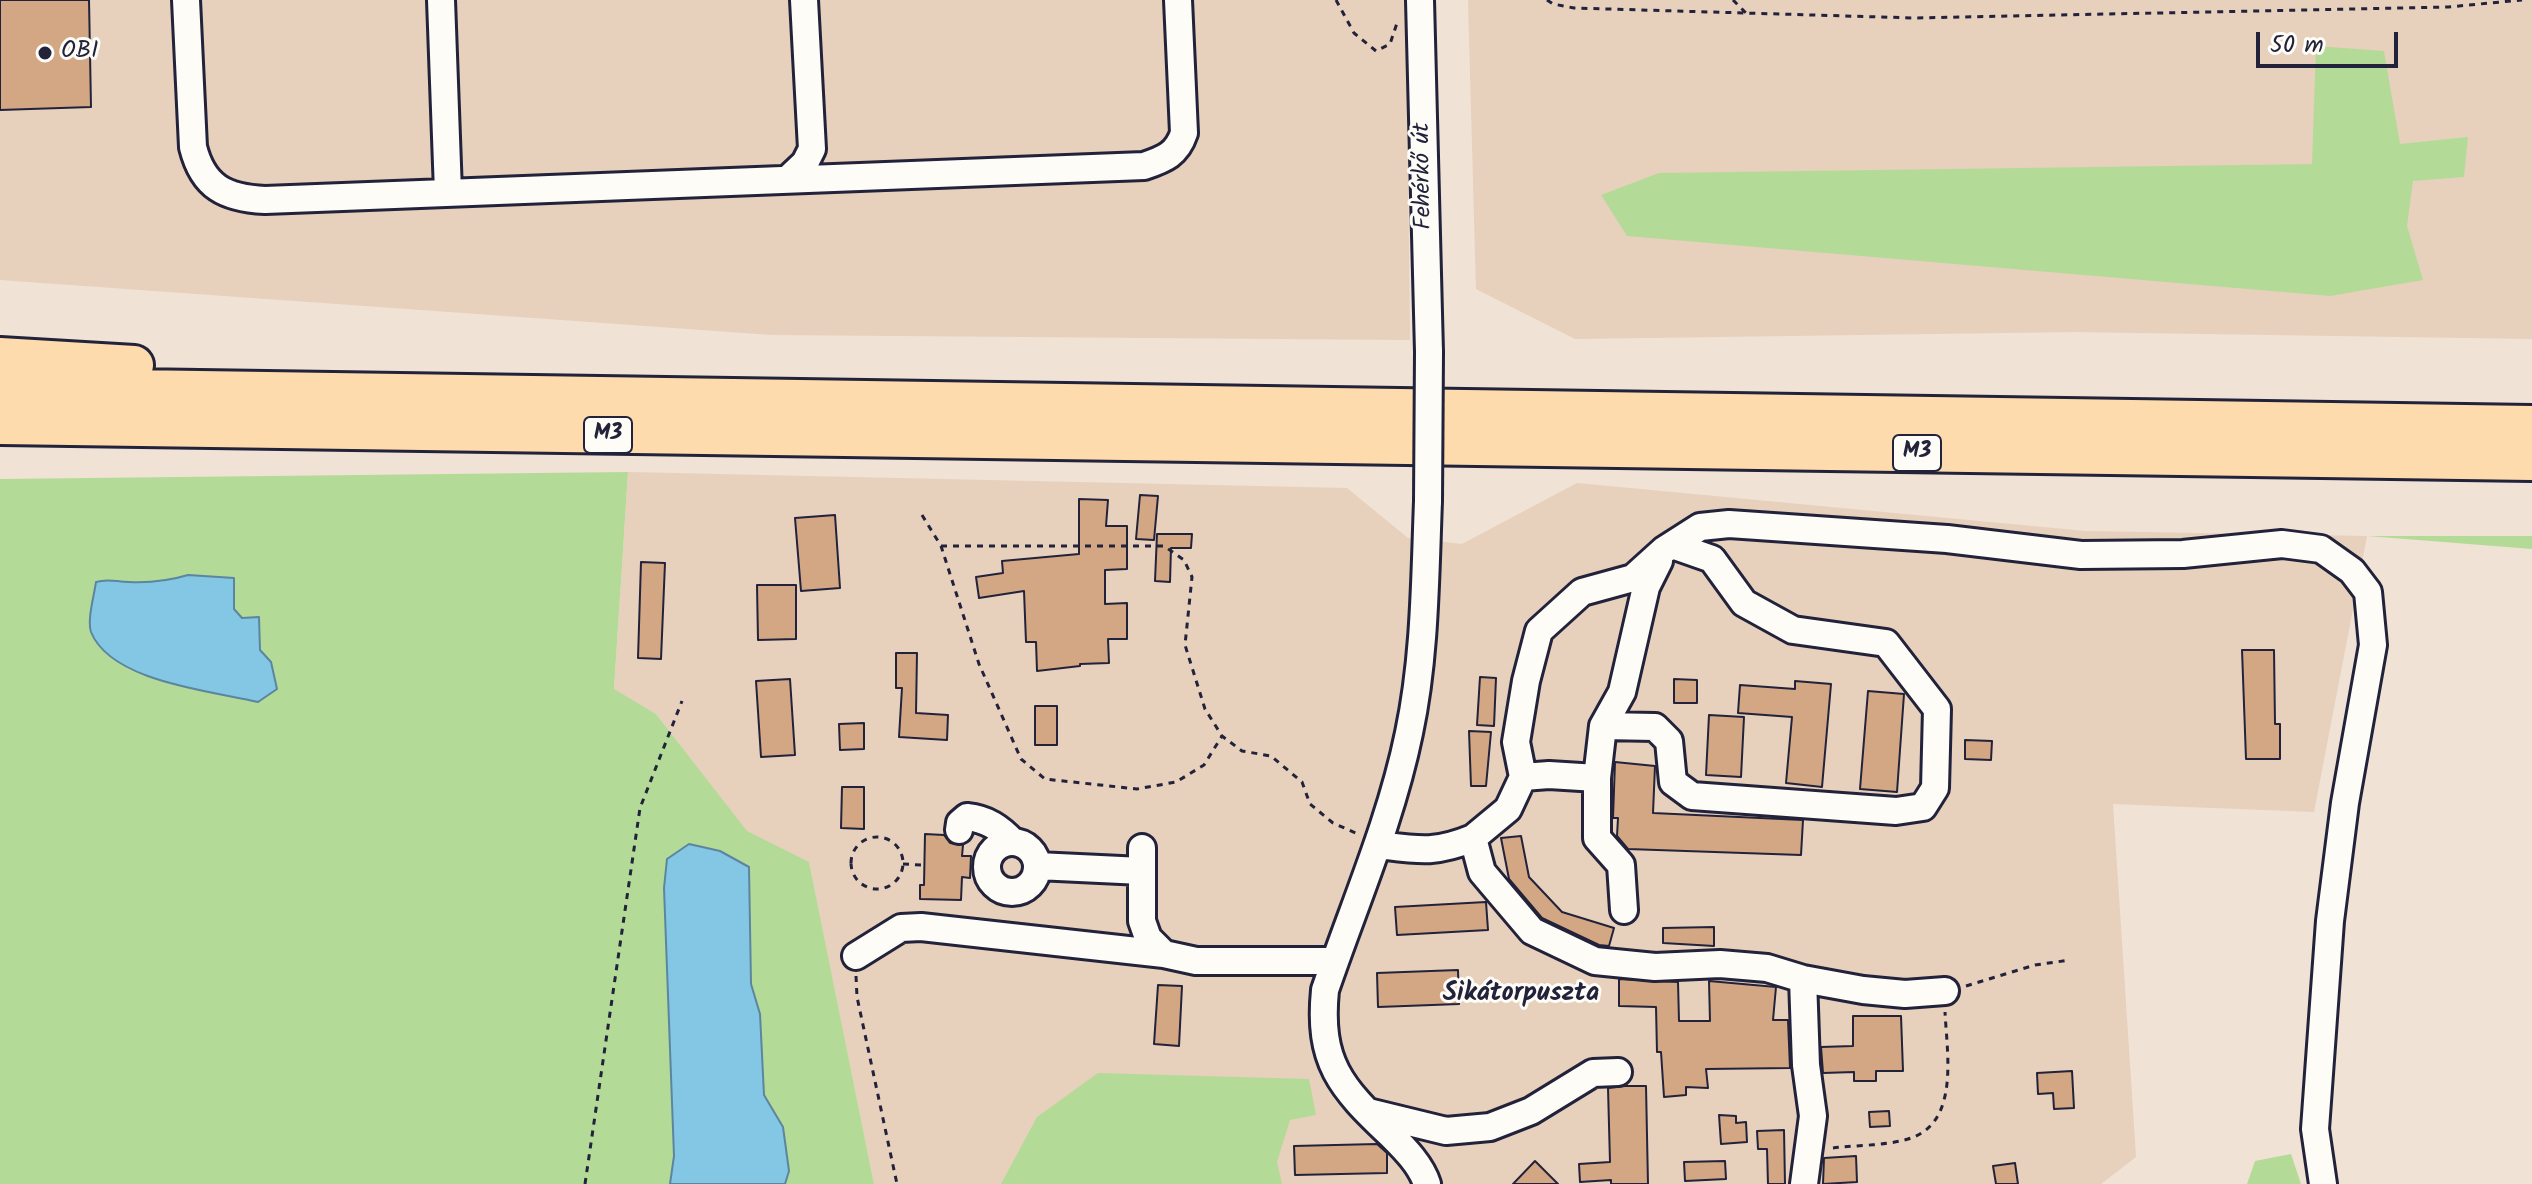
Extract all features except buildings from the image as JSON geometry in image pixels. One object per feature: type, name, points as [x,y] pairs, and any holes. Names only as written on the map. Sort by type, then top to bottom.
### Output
[{"type":"highway","points":[[0,357],[275,374],[379,392]]},
{"type":"highway","name":"M3","points":[[0,387],[2532,425]]},
{"type":"highway","name":"M3","points":[[0,425],[2532,461]]},
{"type":"highway","points":[[0,447],[226,429]]},
{"type":"street","points":[[186,0],[193,147],[198,168],[215,187],[241,199],[265,200],[1144,166],[1164,160],[1179,149],[1184,133],[1178,0]]},
{"type":"street","points":[[441,0],[448,192]]},
{"type":"street","points":[[804,0],[812,149],[822,167],[839,177]]},
{"type":"street","name":"Fehérkő út","points":[[1420,0],[1429,352],[1423,628],[1414,705],[1403,760],[1380,838],[1325,990],[1324,1040],[1337,1074],[1368,1112],[1401,1145],[1423,1172],[1427,1184]]},
{"type":"street","points":[[788,179],[805,163],[812,149]]},
{"type":"street","points":[[1380,838],[1414,849],[1445,849],[1473,838],[1508,809],[1523,777],[1516,742],[1526,681],[1539,631],[1582,592],[1633,578],[1668,548],[1700,527],[1729,524],[1947,539],[2081,555],[2183,554],[2282,544],[2321,549],[2352,571],[2368,592],[2373,645],[2345,803],[2330,921],[2315,1129],[2323,1184]]},
{"type":"street","points":[[1603,726],[1655,727],[1669,741],[1673,782],[1692,796],[1896,811],[1923,807],[1935,788],[1937,709],[1886,643],[1793,630],[1744,603],[1712,559],[1668,548]]},
{"type":"street","points":[[1624,910],[1621,865],[1597,838],[1597,778],[1603,726],[1622,692],[1646,587],[1668,548]]},
{"type":"street","points":[[1523,777],[1597,778]]},
{"type":"street","points":[[959,830],[960,823],[967,817],[980,819],[1001,829],[1013,842]]},
{"type":"street","points":[[1473,838],[1482,872],[1532,931],[1562,948],[1595,961],[1655,967],[1720,964],[1767,968],[1803,979],[1863,990],[1905,994],[1945,991]]},
{"type":"street","points":[[1013,842],[1027,846],[1036,858],[1037,866],[1031,885],[1010,900],[1004,891],[992,883],[987,869],[989,855],[999,845],[1013,842]]},
{"type":"street","points":[[1037,866],[1142,859],[1142,921],[1148,938],[1164,954]]},
{"type":"street","points":[[856,956],[901,928],[921,927],[1164,954],[1196,961],[1335,961]]},
{"type":"street","points":[[1803,979],[1806,1065],[1813,1116],[1804,1184]]},
{"type":"street","points":[[1368,1112],[1446,1131],[1490,1127],[1531,1111],[1593,1073],[1618,1072]]},
{"type":"path","points":[[1336,0],[1354,33],[1376,51],[1390,44],[1397,13]]},
{"type":"path","points":[[1547,0],[1574,8],[1915,18],[2227,14],[2448,7],[2522,0]]},
{"type":"path","points":[[1733,0],[1747,14]]},
{"type":"path","points":[[922,515],[941,546],[979,664],[1021,759],[1045,779],[1137,789],[1176,782],[1204,765],[1222,736]]},
{"type":"path","points":[[941,546],[1164,546],[1184,560],[1192,577],[1185,645],[1205,709],[1222,736],[1242,751],[1271,756],[1302,782],[1310,804],[1333,823],[1358,834],[1380,838]]},
{"type":"path","points":[[585,1184],[640,808],[682,701]]},
{"type":"path","points":[[871,837],[894,843],[901,853],[903,864],[900,876],[893,885],[882,890],[859,884],[852,874],[850,863],[853,851],[871,837]]},
{"type":"path","points":[[903,864],[922,865]]},
{"type":"path","points":[[856,956],[857,997],[897,1184]]},
{"type":"path","points":[[1809,1150],[1909,1139],[1933,1125],[1943,1108],[1947,1067],[1945,991],[2035,965],[2070,960]]},
{"type":"shaded area","points":[[0,0],[1406,0],[1410,340],[772,335],[0,280]]},
{"type":"shaded area","points":[[1468,0],[2532,0],[2532,339],[2074,332],[1575,339],[1476,289]]},
{"type":"shaded area","points":[[628,472],[1347,488],[1408,538],[1462,544],[1577,483],[2085,531],[2367,536],[2314,812],[2113,804],[2136,1157],[2101,1184],[874,1184],[809,863],[747,832],[656,714],[614,690]]},
{"type":"green space","points":[[2316,46],[2384,51],[2400,144],[2468,137],[2464,177],[2413,181],[2407,226],[2423,280],[2330,296],[1627,236],[1601,195],[1659,173],[2312,164]]},
{"type":"green space","points":[[628,472],[614,689],[656,714],[747,831],[809,862],[874,1184],[0,1184],[0,479]]},
{"type":"green space","points":[[2367,536],[2532,536],[2532,549]]},
{"type":"green space","points":[[1098,1073],[1309,1079],[1316,1115],[1290,1120],[1277,1162],[1282,1184],[1001,1184],[1037,1117]]},
{"type":"green space","points":[[2291,1154],[2301,1184],[2247,1184],[2255,1161]]},
{"type":"water","points":[[188,575],[234,578],[234,609],[242,618],[259,617],[260,650],[271,662],[277,689],[258,702],[165,682],[140,673],[102,649],[91,632],[90,615],[96,582],[152,582]]},
{"type":"water","points":[[689,844],[720,851],[749,867],[751,984],[760,1014],[764,1095],[783,1127],[789,1171],[785,1184],[670,1184],[674,1156],[664,888],[667,859]]},
{"type":"place","name":"OBI","points":[[45,53]]},
{"type":"district","name":"Sikátorpuszta","points":[[1521,996]]}]
